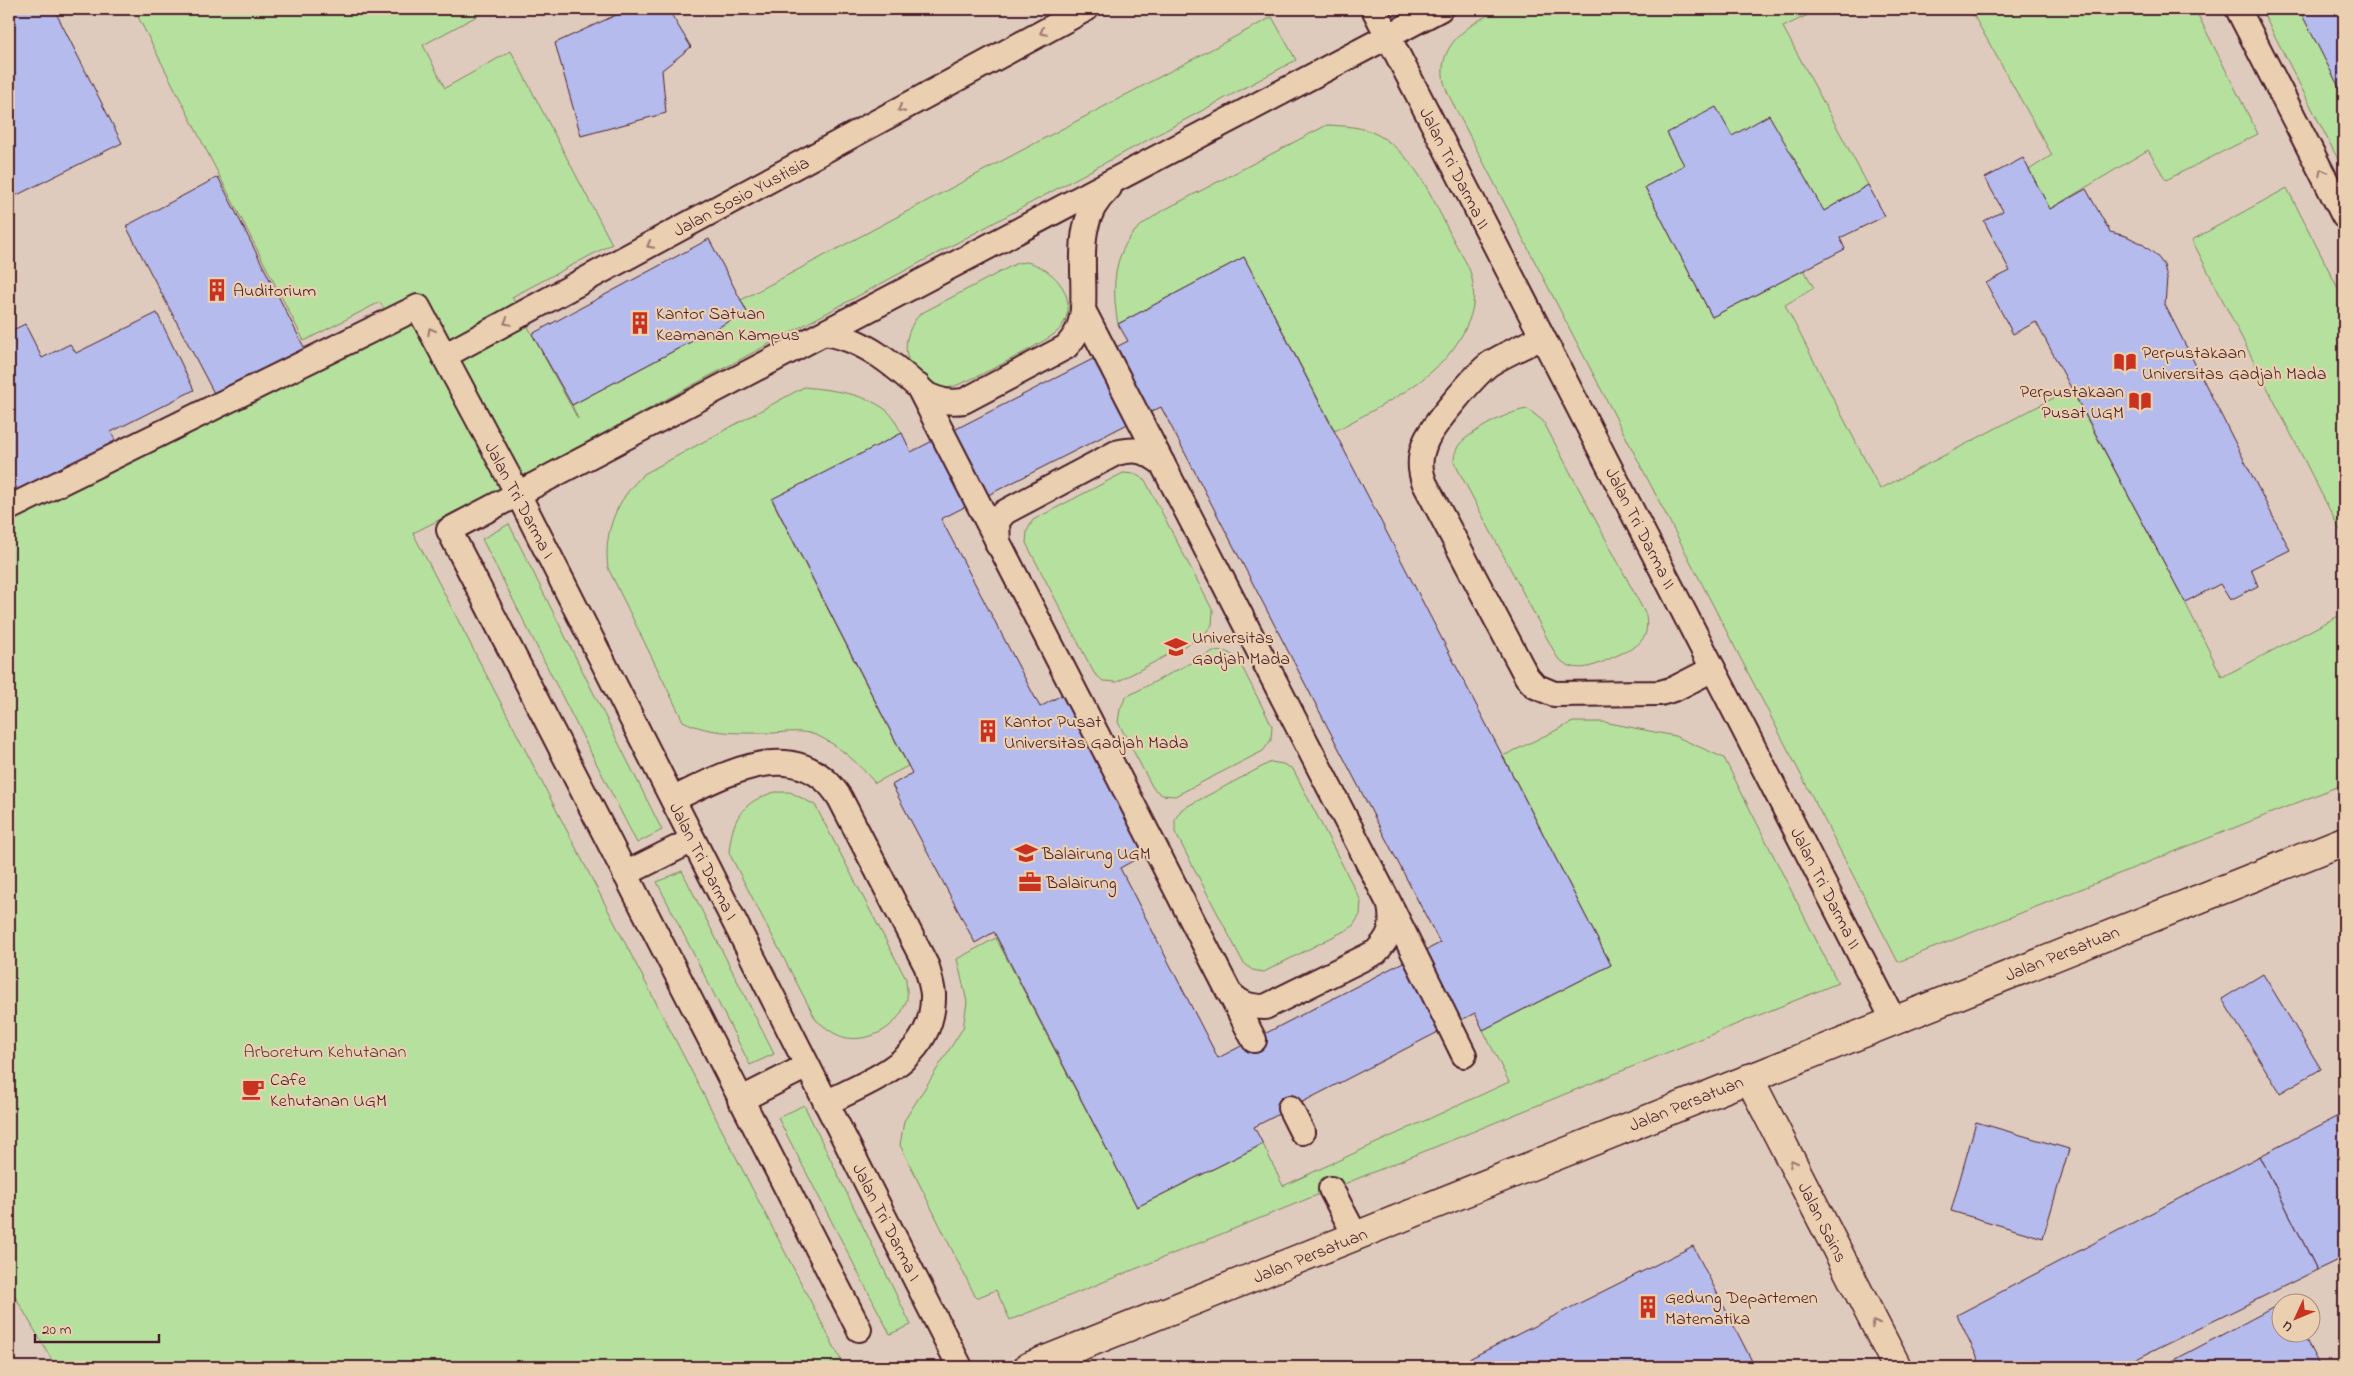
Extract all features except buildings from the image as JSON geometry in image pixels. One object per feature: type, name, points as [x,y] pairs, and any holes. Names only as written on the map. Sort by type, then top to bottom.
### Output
[{"type":"main road","name":"Jalan Persatuan","points":[[1028,1367],[1356,1237],[1893,1019],[2344,841]]},
{"type":"main road","name":"Jalan Sains","points":[[1749,1078],[1896,1367]]},
{"type":"lane","name":"Jalan Sosio Yustisia","points":[[444,356],[1086,9]]},
{"type":"lane","name":"Jalan Tri Darma II","points":[[1374,9],[1893,1019]]},
{"type":"lane","points":[[859,1329],[449,530],[1440,9]]},
{"type":"lane","points":[[2238,9],[2344,216]]},
{"type":"lane","points":[[824,333],[839,335],[863,345],[918,386],[927,395],[950,403],[964,401],[1066,347],[1076,336],[1082,323],[1085,225],[1091,208],[1101,194],[1121,176]]},
{"type":"lane","points":[[9,508],[418,307],[444,356]]},
{"type":"lane","points":[[1083,310],[1390,905],[1464,1056]]},
{"type":"lane","points":[[1542,336],[1492,363],[1472,380],[1425,440],[1420,462],[1421,473],[1426,484],[1527,677],[1543,691],[1566,695],[1660,693],[1674,689],[1713,669]]},
{"type":"lane","name":"Jalan Tri Darma I","points":[[444,356],[518,494],[960,1367]]},
{"type":"lane","points":[[918,386],[998,545],[1254,1040]]},
{"type":"lane","points":[[998,545],[997,521],[1005,512],[1116,453],[1131,450],[1148,453],[1162,463]]},
{"type":"lane","points":[[673,799],[740,769],[765,763],[788,764],[808,769],[826,780],[840,798],[927,967],[933,994],[930,1014],[924,1034],[911,1054],[895,1068],[826,1103]]},
{"type":"lane","points":[[625,874],[693,840]]},
{"type":"lane","points":[[1229,992],[1238,1002],[1251,1007],[1265,1007],[1376,952],[1387,940],[1393,922],[1390,905]]},
{"type":"lane","points":[[740,1100],[807,1066]]},
{"type":"lane","points":[[1290,1108],[1302,1132]]},
{"type":"lane","points":[[1331,1189],[1356,1237]]},
{"type":"green space","name":"Arboretum Kehutanan","points":[[134,9],[490,9],[423,45],[445,88],[511,51],[612,244],[512,297],[578,419],[572,405],[747,312],[741,300],[1272,17],[1296,60],[485,497],[413,533],[843,1364],[835,1367],[56,1367],[9,1286],[9,522],[396,332],[380,302],[304,341]]},
{"type":"green space","points":[[1499,9],[1820,9],[1783,27],[1868,185],[1824,211],[1684,165],[1645,187],[1712,317],[1804,270],[1814,288],[1785,305],[1880,489],[2071,389],[2185,602],[2222,677],[2344,613],[2344,784],[1898,962],[1448,94],[1443,75],[1447,52],[1460,34],[1479,20]]},
{"type":"green space","points":[[1970,9],[2195,9],[2258,134],[2166,180],[2148,150],[2050,209],[2029,170],[2052,155]]},
{"type":"green space","points":[[2261,9],[2344,9],[2344,171]]},
{"type":"green space","points":[[1327,125],[1353,127],[1372,132],[1392,144],[1404,156],[1424,182],[1467,264],[1471,274],[1474,295],[1469,320],[1459,340],[1446,358],[1412,387],[1335,431],[1244,257],[1118,324],[1115,300],[1118,263],[1127,241],[1141,226],[1160,212]]},
{"type":"green space","points":[[2287,188],[2344,300],[2344,538],[2192,240]]},
{"type":"green space","points":[[1027,262],[1048,272],[1063,289],[1068,309],[1065,320],[1058,331],[1003,364],[954,386],[940,387],[928,383],[918,375],[910,365],[906,347],[910,329],[920,314],[1017,263]]},
{"type":"green space","points":[[804,387],[847,393],[877,404],[888,412],[902,433],[772,500],[908,766],[875,783],[833,744],[811,733],[715,731],[693,726],[683,721],[608,568],[608,541],[614,516],[626,494],[644,474]]},
{"type":"green space","points":[[1528,409],[1543,421],[1646,615],[1646,632],[1639,643],[1610,659],[1586,667],[1571,667],[1557,657],[1454,462],[1455,452],[1462,441],[1504,416]]},
{"type":"green space","points":[[1123,473],[1135,474],[1145,480],[1213,611],[1212,625],[1203,636],[1117,682],[1103,681],[1094,673],[1026,543],[1027,531],[1033,520]]},
{"type":"green space","points":[[509,524],[662,830],[637,843],[482,539]]},
{"type":"green space","points":[[1213,651],[1227,652],[1238,659],[1272,726],[1271,740],[1263,751],[1175,796],[1162,795],[1153,788],[1118,722],[1120,709],[1126,697]]},
{"type":"green space","points":[[1573,722],[1604,722],[1675,736],[1724,758],[1838,983],[1010,1320],[996,1290],[976,1298],[900,1145],[904,1121],[963,1028],[967,1002],[957,959],[996,938],[1137,1207],[1263,1144],[1283,1186],[1509,1082],[1483,1030],[1611,965],[1503,756]]},
{"type":"green space","points":[[1271,762],[1283,764],[1293,769],[1361,901],[1360,915],[1352,927],[1264,972],[1252,970],[1243,962],[1175,832],[1175,819],[1182,809]]},
{"type":"green space","points":[[775,792],[790,792],[815,805],[906,979],[907,998],[904,1008],[892,1024],[876,1034],[857,1039],[847,1038],[834,1033],[816,1020],[729,853],[730,841],[740,814],[754,801]]},
{"type":"green space","points":[[682,871],[774,1054],[750,1065],[657,882]]},
{"type":"green space","points":[[804,1105],[911,1325],[890,1334],[778,1118]]},
{"type":"place","name":"Auditorium","points":[[217,290]]},
{"type":"place","name":"Kantor Satuan Keamanan Kampus","points":[[640,323]]},
{"type":"place","name":"Perpustakaan Universitas Gadjah Mada","points":[[2125,362]]},
{"type":"place","name":"Perpustakaan Pusat UGM","points":[[2140,401]]},
{"type":"place","name":"Universitas Gadjah Mada","points":[[1176,647]]},
{"type":"place","name":"Kantor Pusat Universitas Gadjah Mada","points":[[988,731]]},
{"type":"place","name":"Balairung UGM","points":[[1026,853]]},
{"type":"place","name":"Balairung","points":[[1030,882]]},
{"type":"place","name":"Cafe Kehutanan UGM","points":[[253,1089]]},
{"type":"place","name":"Gedung Departemen Matematika","points":[[1648,1307]]}]
